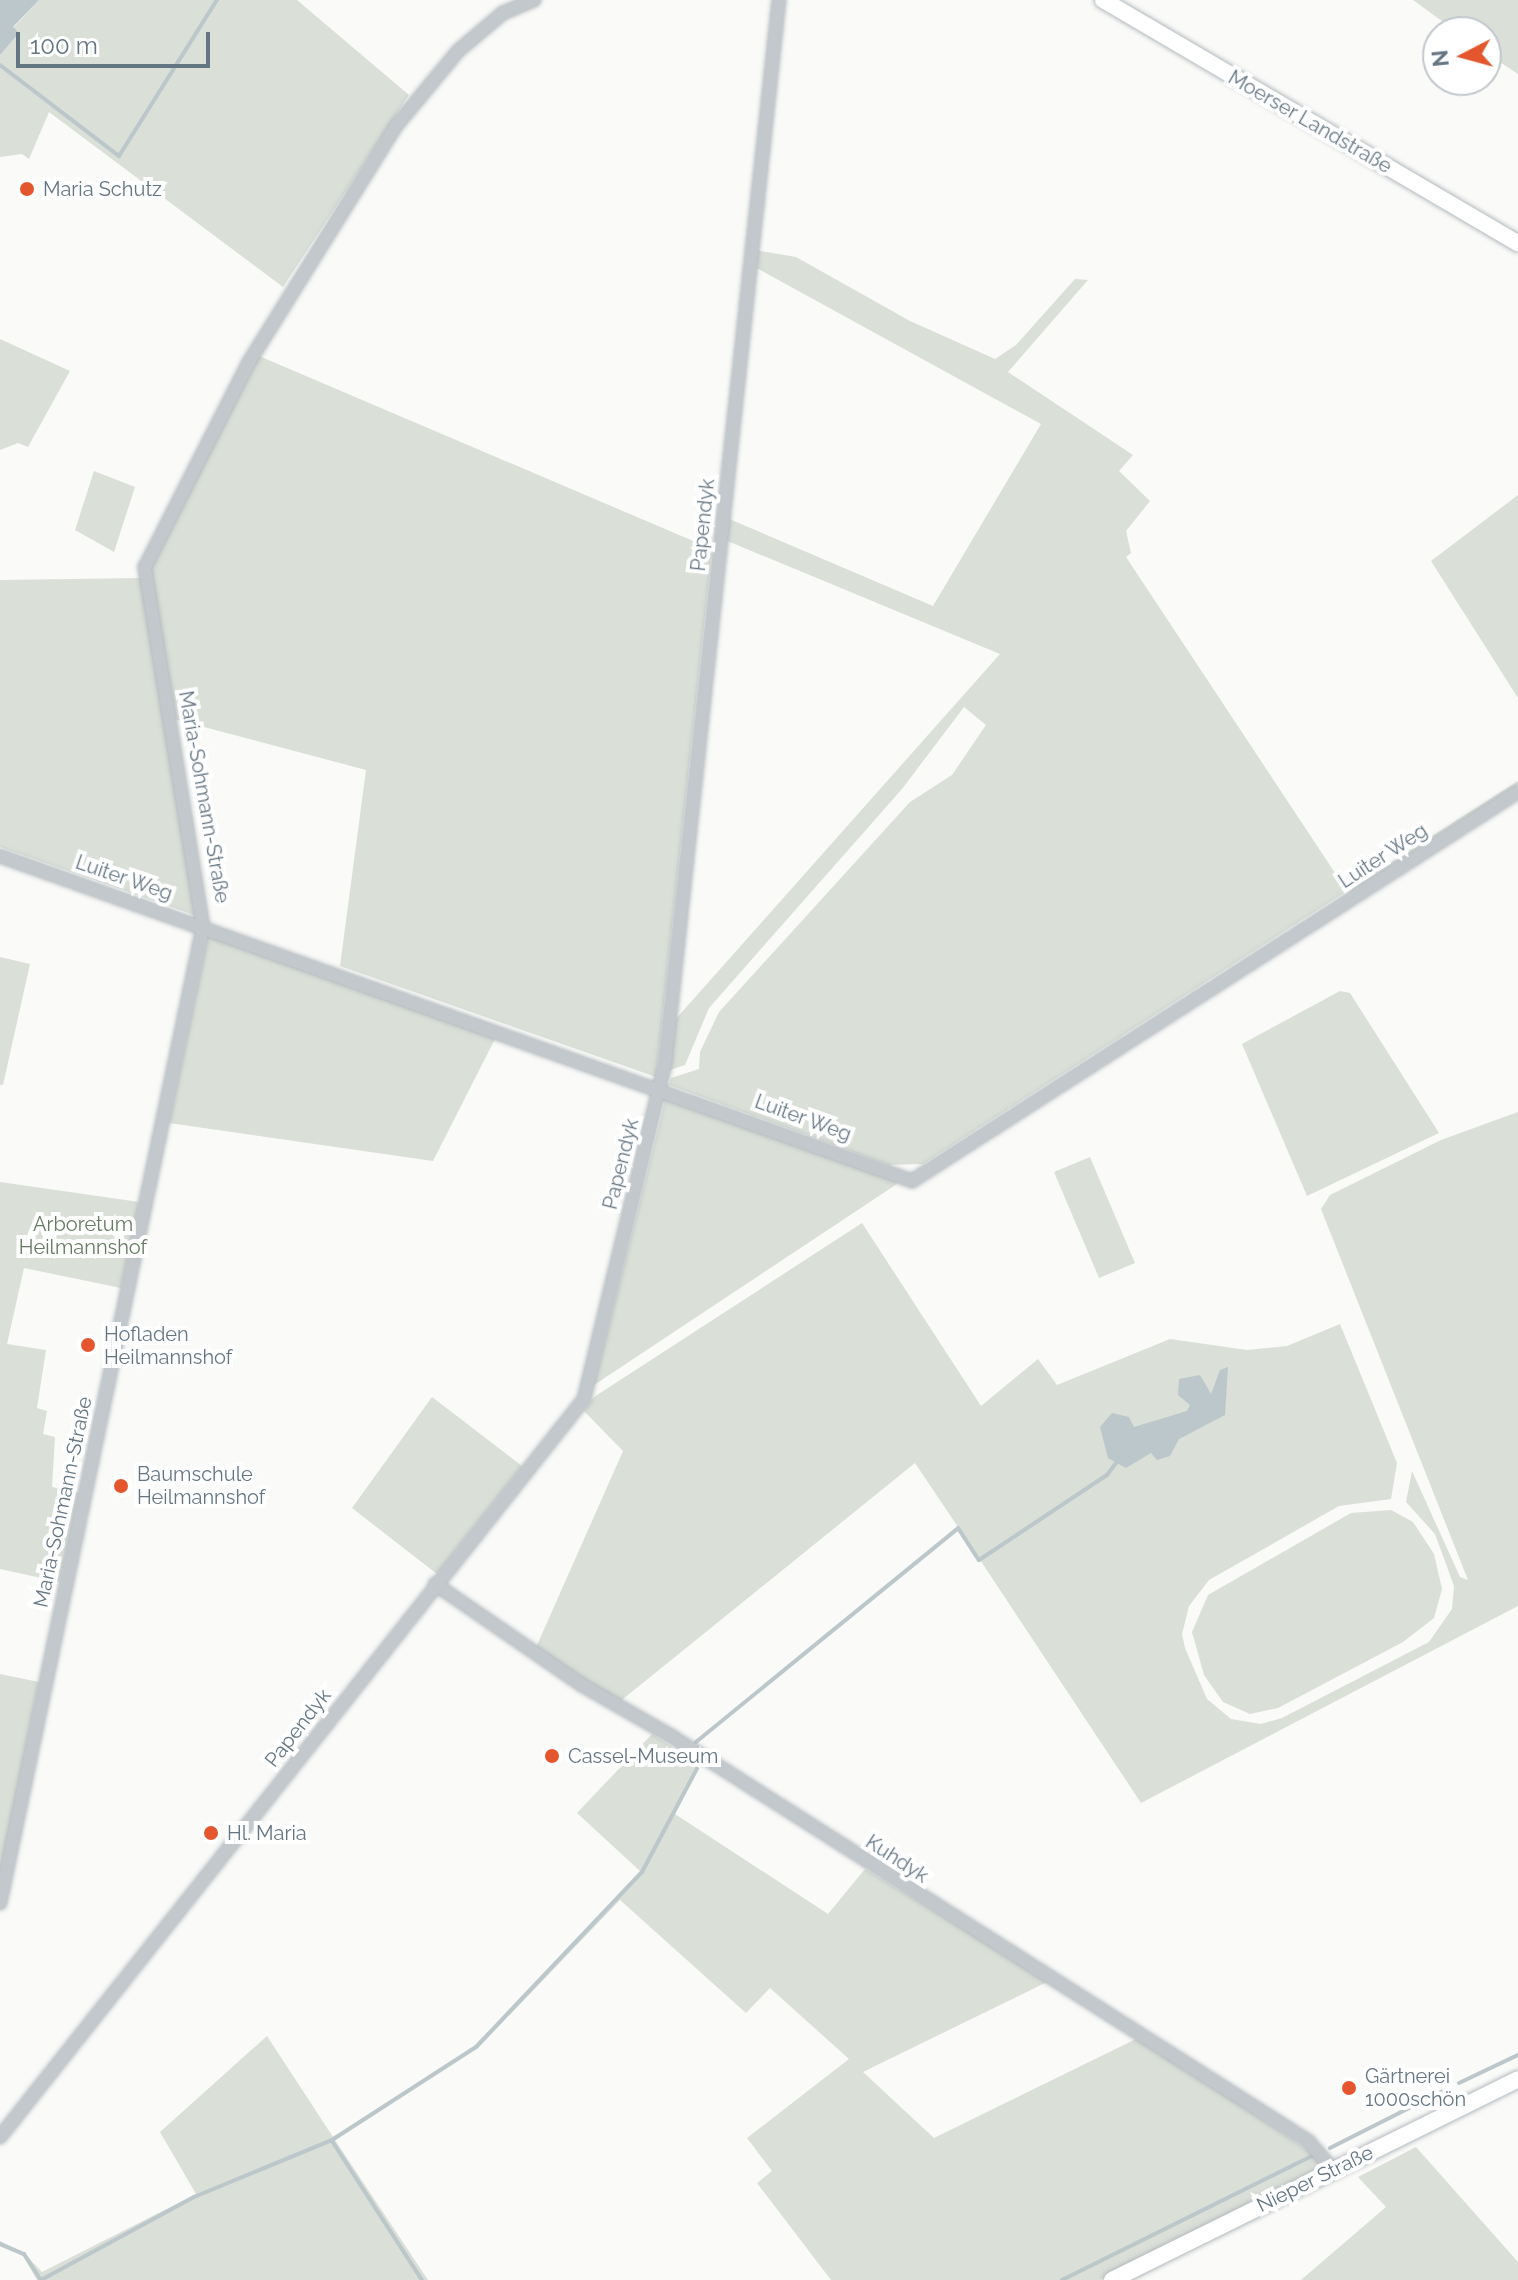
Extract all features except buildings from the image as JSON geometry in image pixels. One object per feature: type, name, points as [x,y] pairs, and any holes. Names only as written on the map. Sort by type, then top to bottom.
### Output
[{"type":"main road","name":"Moerser Landstraße","points":[[1103,0],[1518,243]]},
{"type":"main road","name":"Nieper Straße","points":[[1112,2280],[1518,2079]]},
{"type":"street","name":"Maria-Sohmann-Straße","points":[[0,1903],[203,927],[145,567],[249,362],[396,126],[458,51],[503,13],[534,0]]},
{"type":"street","name":"Papendyk","points":[[0,2137],[584,1399],[661,1088],[779,0]]},
{"type":"street","name":"Luiter Weg","points":[[0,856],[661,1088],[912,1181],[1518,792]]},
{"type":"street","name":"Kuhdyk","points":[[435,1584],[582,1685],[671,1736],[1308,2141],[1333,2170]]},
{"type":"green space","points":[[39,0],[297,0],[409,95],[283,287],[49,112],[29,159],[22,154],[0,157],[0,55],[19,33],[13,28]]},
{"type":"green space","points":[[1413,0],[1518,0],[1518,74],[1502,64],[1502,16],[1435,16]]},
{"type":"green space","points":[[755,250],[796,257],[910,321],[995,359],[1016,345],[1075,279],[1088,280],[1008,372],[1133,455],[1119,471],[1150,501],[1126,531],[1131,553],[1126,557],[1347,891],[923,1164],[889,1165],[669,1085],[671,1078],[699,1069],[700,1052],[719,1012],[910,802],[952,775],[986,725],[964,707],[902,789],[709,1008],[685,1065],[667,1071],[674,1021],[1000,654],[725,540],[727,518],[933,606],[1041,424],[753,266]]},
{"type":"green space","points":[[0,339],[70,371],[28,447],[18,443],[0,450]]},
{"type":"green space","points":[[259,356],[712,549],[656,1077],[340,966],[366,770],[174,719],[148,566]]},
{"type":"green space","points":[[94,471],[135,487],[114,552],[75,530]]},
{"type":"green space","points":[[1518,495],[1518,698],[1431,561]]},
{"type":"green space","points":[[143,578],[200,917],[0,847],[0,580]]},
{"type":"green space","points":[[1518,781],[1518,785],[1350,893],[1354,886]]},
{"type":"green space","points":[[208,936],[496,1037],[433,1161],[169,1123]]},
{"type":"green space","points":[[0,957],[30,964],[3,1085],[0,1085]]},
{"type":"green space","points":[[1340,991],[1350,993],[1439,1133],[1307,1196],[1242,1044]]},
{"type":"green space","points":[[666,1097],[893,1177],[897,1184],[594,1385]]},
{"type":"green space","points":[[1518,1112],[1518,1606],[1141,1803],[959,1528],[695,1741],[958,1527],[915,1463],[618,1703],[534,1652],[623,1451],[584,1411],[594,1397],[862,1223],[981,1406],[1038,1359],[1057,1385],[1170,1339],[1247,1350],[1287,1346],[1340,1324],[1397,1463],[1391,1499],[1339,1506],[1209,1580],[1189,1606],[1182,1634],[1185,1648],[1207,1699],[1231,1719],[1261,1724],[1282,1718],[1429,1642],[1452,1609],[1454,1586],[1435,1534],[1406,1502],[1412,1471],[1460,1577],[1468,1580],[1321,1209],[1330,1195],[1441,1140]]},
{"type":"green space","points":[[1090,1157],[1135,1263],[1099,1278],[1054,1172]]},
{"type":"green space","name":"Arboretum Heilmannshof","points":[[0,1182],[139,1202],[121,1288],[24,1268],[7,1344],[46,1350],[37,1408],[47,1411],[43,1434],[55,1437],[52,1487],[79,1493],[60,1582],[0,1569]]},
{"type":"green space","points":[[432,1397],[522,1466],[437,1574],[352,1508]]},
{"type":"green space","points":[[1391,1510],[1413,1522],[1434,1554],[1442,1589],[1434,1618],[1403,1642],[1278,1708],[1250,1714],[1223,1702],[1204,1675],[1192,1632],[1208,1595],[1351,1513]]},
{"type":"green space","points":[[0,1674],[39,1682],[0,1875]]},
{"type":"green space","points":[[652,1734],[700,1765],[675,1814],[828,1914],[865,1869],[1049,1981],[863,2072],[934,2138],[1140,2037],[1312,2153],[1322,2165],[1319,2171],[1100,2280],[831,2280],[757,2183],[772,2171],[747,2138],[849,2059],[770,1988],[746,2013],[620,1900],[477,2049],[335,2140],[428,2280],[37,2280],[23,2256],[0,2245],[0,2241],[23,2252],[42,2272],[196,2194],[160,2132],[267,2036],[333,2137],[475,2046],[640,1871],[577,1813]]},
{"type":"green space","points":[[1416,2147],[1518,2262],[1518,2280],[1301,2280],[1386,2207],[1358,2177]]},
{"type":"shaded area","points":[[0,0],[39,0],[13,27],[19,33],[0,55]]},
{"type":"shaded area","points":[[1228,1367],[1225,1415],[1179,1439],[1170,1456],[1157,1460],[1151,1453],[1126,1468],[1108,1458],[1100,1427],[1112,1413],[1129,1417],[1134,1427],[1187,1411],[1190,1405],[1178,1395],[1179,1379],[1200,1375],[1211,1394],[1220,1370]]},
{"type":"waterway","points":[[0,65],[119,156],[217,0]]},
{"type":"waterway","points":[[696,1742],[958,1528],[979,1560],[1107,1475],[1120,1458]]},
{"type":"waterway","points":[[0,2244],[24,2254],[41,2280],[194,2197],[332,2140],[476,2047],[642,1872],[699,1765],[681,1754]]},
{"type":"waterway","points":[[1459,2083],[1518,2055]]},
{"type":"waterway","points":[[1330,2148],[1449,2088]]},
{"type":"waterway","points":[[332,2141],[422,2280]]},
{"type":"waterway","points":[[1062,2280],[1312,2156]]},
{"type":"place","name":"Maria Schutz","points":[[27,189]]},
{"type":"place","name":"Hofladen Heilmannshof","points":[[88,1345]]},
{"type":"place","name":"Baumschule Heilmannshof","points":[[121,1486]]},
{"type":"place","name":"Cassel-Museum","points":[[552,1756]]},
{"type":"place","name":"Hl. Maria","points":[[211,1833]]},
{"type":"place","name":"Gärtnerei 1000schön","points":[[1349,2088]]}]
